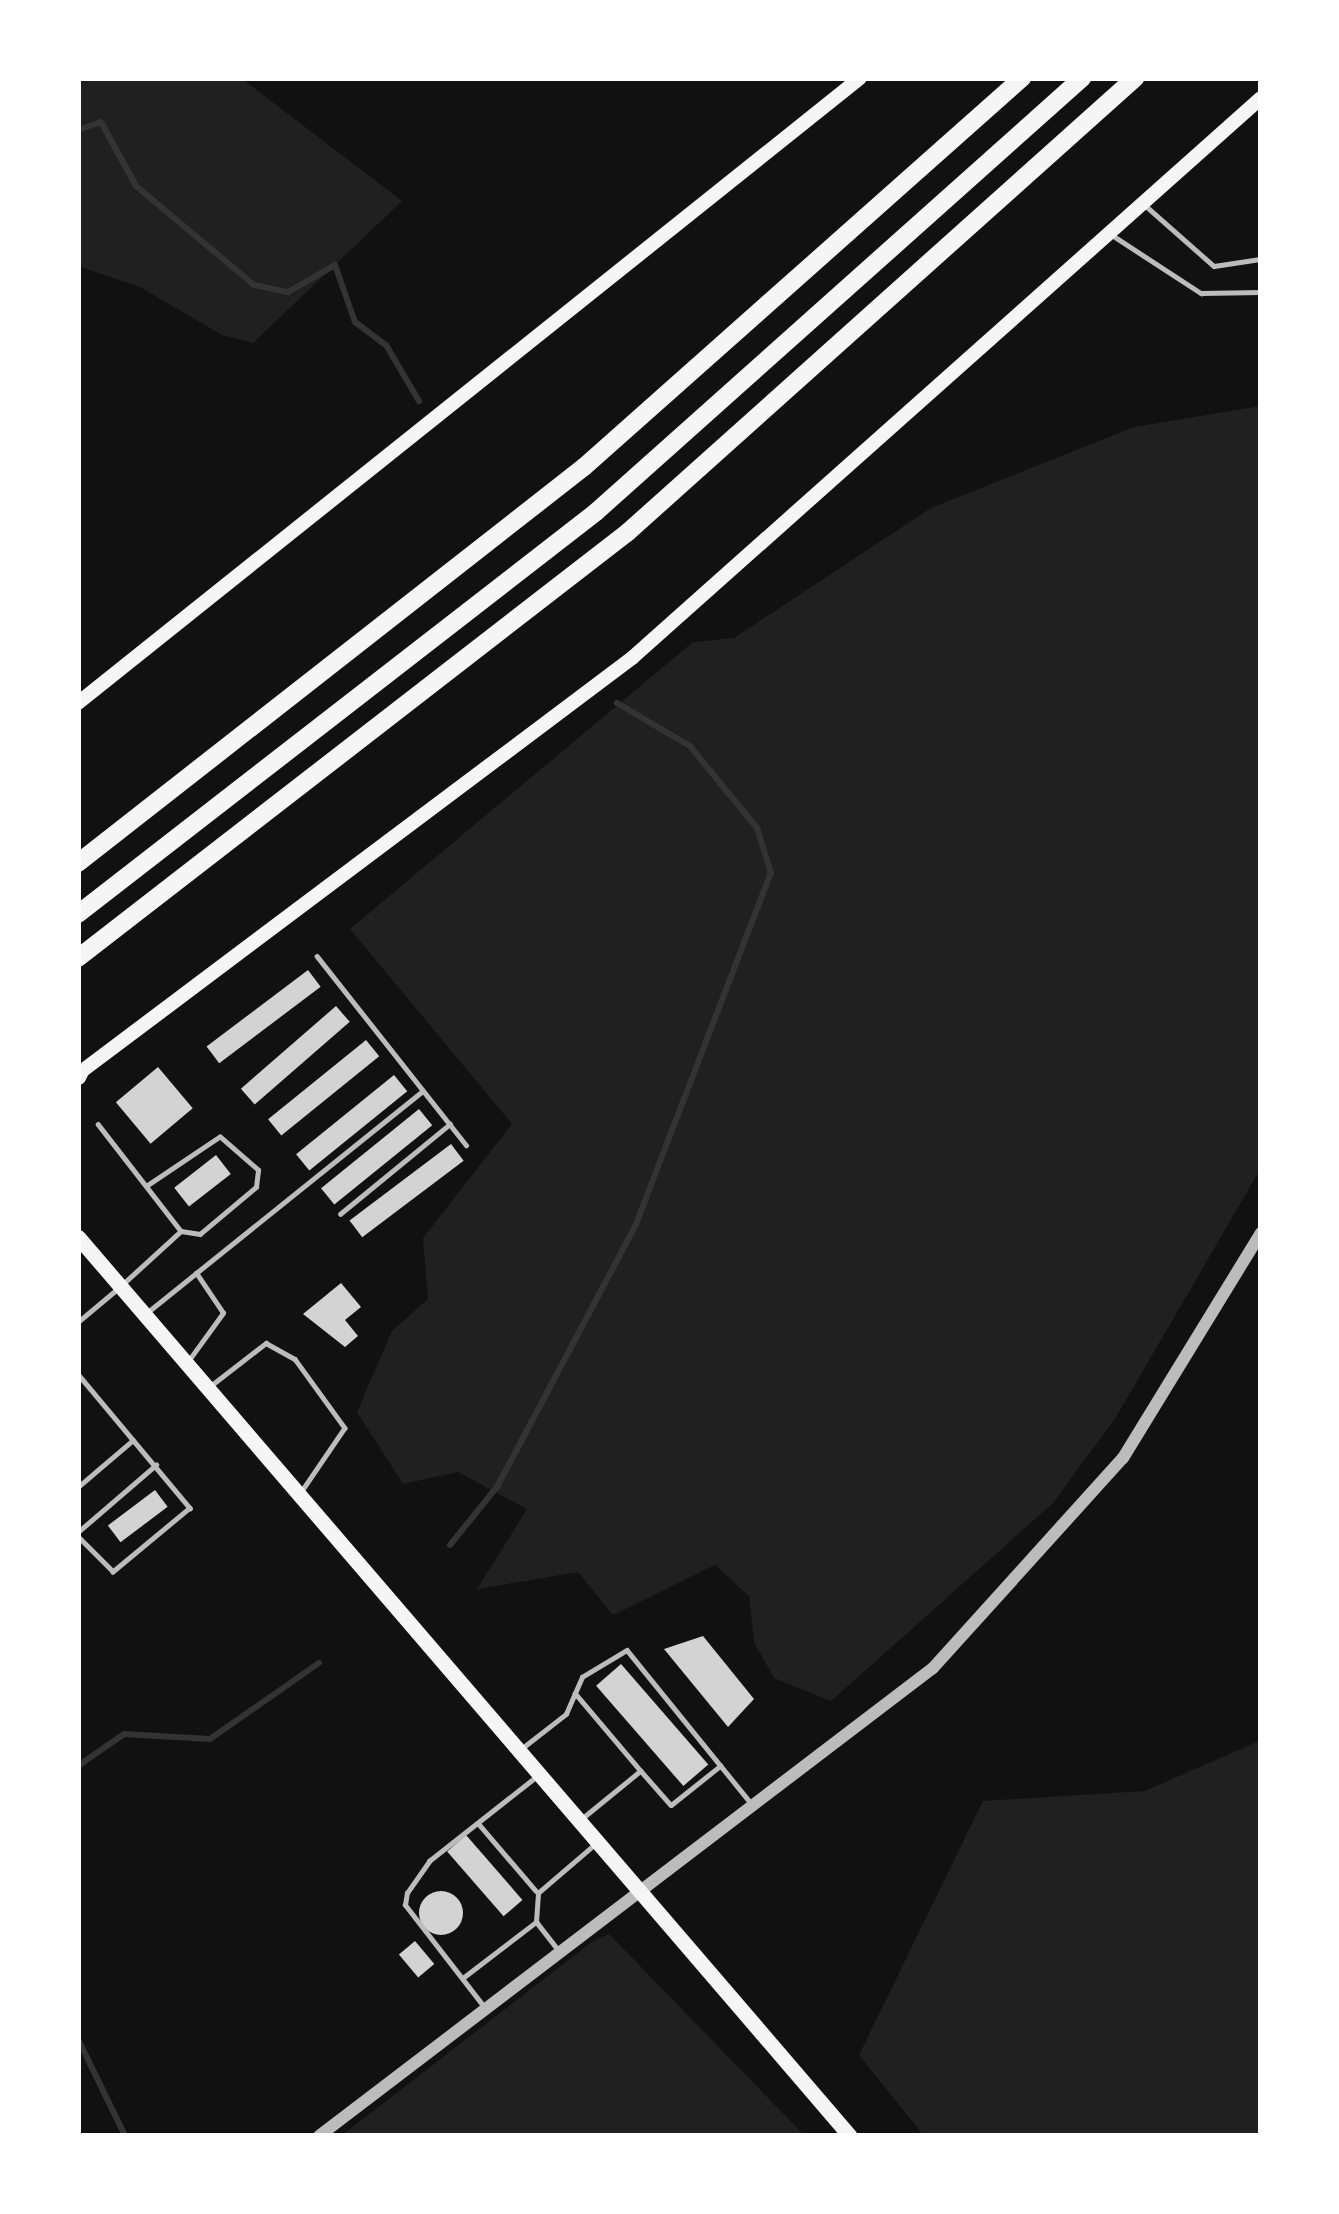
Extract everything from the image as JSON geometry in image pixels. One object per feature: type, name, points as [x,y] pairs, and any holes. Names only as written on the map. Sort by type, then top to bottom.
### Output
[{"type":"highway","points":[[78,862],[584,467],[1022,78]]},
{"type":"highway","points":[[78,914],[596,512],[1082,78]]},
{"type":"highway","points":[[78,958],[628,532],[1135,78]]},
{"type":"main road","points":[[78,703],[860,78]]},
{"type":"main road","points":[[79,1073],[632,658],[1115,237],[1261,98]]},
{"type":"main road","points":[[78,1237],[630,1890],[850,2136]]},
{"type":"street","points":[[319,2136],[630,1890],[933,1668],[1123,1458],[1261,1233]]},
{"type":"lane","points":[[1147,207],[1214,266],[1261,259]]},
{"type":"lane","points":[[1115,237],[1201,293],[1261,292]]},
{"type":"lane","points":[[317,956],[466,1145]]},
{"type":"lane","points":[[145,1314],[423,1091]]},
{"type":"lane","points":[[98,1124],[181,1231],[200,1234],[256,1187],[257,1169],[220,1137],[147,1186]]},
{"type":"lane","points":[[340,1214],[450,1124]]},
{"type":"lane","points":[[78,1322],[181,1231]]},
{"type":"lane","points":[[186,1363],[221,1327],[196,1273]]},
{"type":"lane","points":[[208,1388],[273,1343],[335,1406],[343,1439],[298,1495]]},
{"type":"lane","points":[[78,1374],[188,1502],[184,1518],[113,1572],[78,1534],[156,1465]]},
{"type":"lane","points":[[78,1487],[134,1439]]},
{"type":"lane","points":[[517,1753],[606,1656],[627,1650],[751,1803]]},
{"type":"lane","points":[[575,1693],[671,1805],[722,1764]]},
{"type":"lane","points":[[576,1823],[641,1771]]},
{"type":"lane","points":[[484,2007],[405,1905],[429,1861],[537,1776]]},
{"type":"lane","points":[[478,1823],[538,1893],[536,1922],[557,1948]]},
{"type":"lane","points":[[538,1893],[595,1845]]},
{"type":"lane","points":[[463,1978],[536,1922]]},
{"type":"shaded area","points":[[78,78],[241,78],[402,201],[253,343],[222,335],[140,287],[78,266]]},
{"type":"shaded area","points":[[1261,406],[1261,1168],[1116,1417],[1053,1503],[831,1701],[774,1678],[754,1642],[749,1596],[715,1565],[613,1615],[578,1572],[477,1589],[527,1509],[458,1472],[403,1484],[357,1412],[392,1331],[428,1299],[423,1238],[512,1124],[350,929],[693,642],[734,638],[931,508],[1134,427]]},
{"type":"shaded area","points":[[1261,1740],[1261,2136],[924,2136],[859,2055],[983,1801],[1145,1791]]},
{"type":"shaded area","points":[[609,1934],[805,2136],[341,2136],[593,1941]]},
{"type":"building","points":[[308,970],[321,987],[219,1063],[207,1046]]},
{"type":"building","points":[[336,1006],[350,1022],[255,1105],[241,1089]]},
{"type":"building","points":[[366,1040],[379,1056],[281,1136],[268,1119]]},
{"type":"building","points":[[158,1067],[193,1108],[151,1144],[116,1102]]},
{"type":"building","points":[[394,1075],[407,1091],[309,1171],[296,1154]]},
{"type":"building","points":[[419,1109],[432,1125],[334,1205],[321,1188]]},
{"type":"building","points":[[451,1144],[464,1161],[362,1237],[350,1220]]},
{"type":"building","points":[[216,1155],[231,1174],[189,1207],[174,1188]]},
{"type":"building","points":[[341,1283],[361,1307],[345,1320],[358,1336],[345,1347],[303,1314]]},
{"type":"building","points":[[155,1490],[168,1507],[121,1542],[108,1526]]},
{"type":"building","points":[[703,1636],[754,1699],[728,1727],[664,1649]]},
{"type":"building","points":[[621,1664],[708,1764],[683,1786],[596,1686]]},
{"type":"building","points":[[466,1835],[522,1900],[504,1916],[447,1851]]},
{"type":"building","points":[[441,1891],[457,1897],[463,1913],[457,1929],[441,1935],[425,1929],[419,1913],[425,1897]]},
{"type":"building","points":[[415,1941],[434,1964],[418,1977],[399,1954]]},
{"type":"waterway","points":[[78,130],[101,122],[136,186],[254,285],[288,292],[335,265],[355,322],[386,345],[419,401]]},
{"type":"waterway","points":[[450,1545],[497,1487],[636,1224],[771,873],[757,828],[690,746],[617,703]]},
{"type":"waterway","points":[[78,1766],[124,1734],[210,1739],[319,1663]]},
{"type":"waterway","points":[[78,2039],[125,2136]]}]
